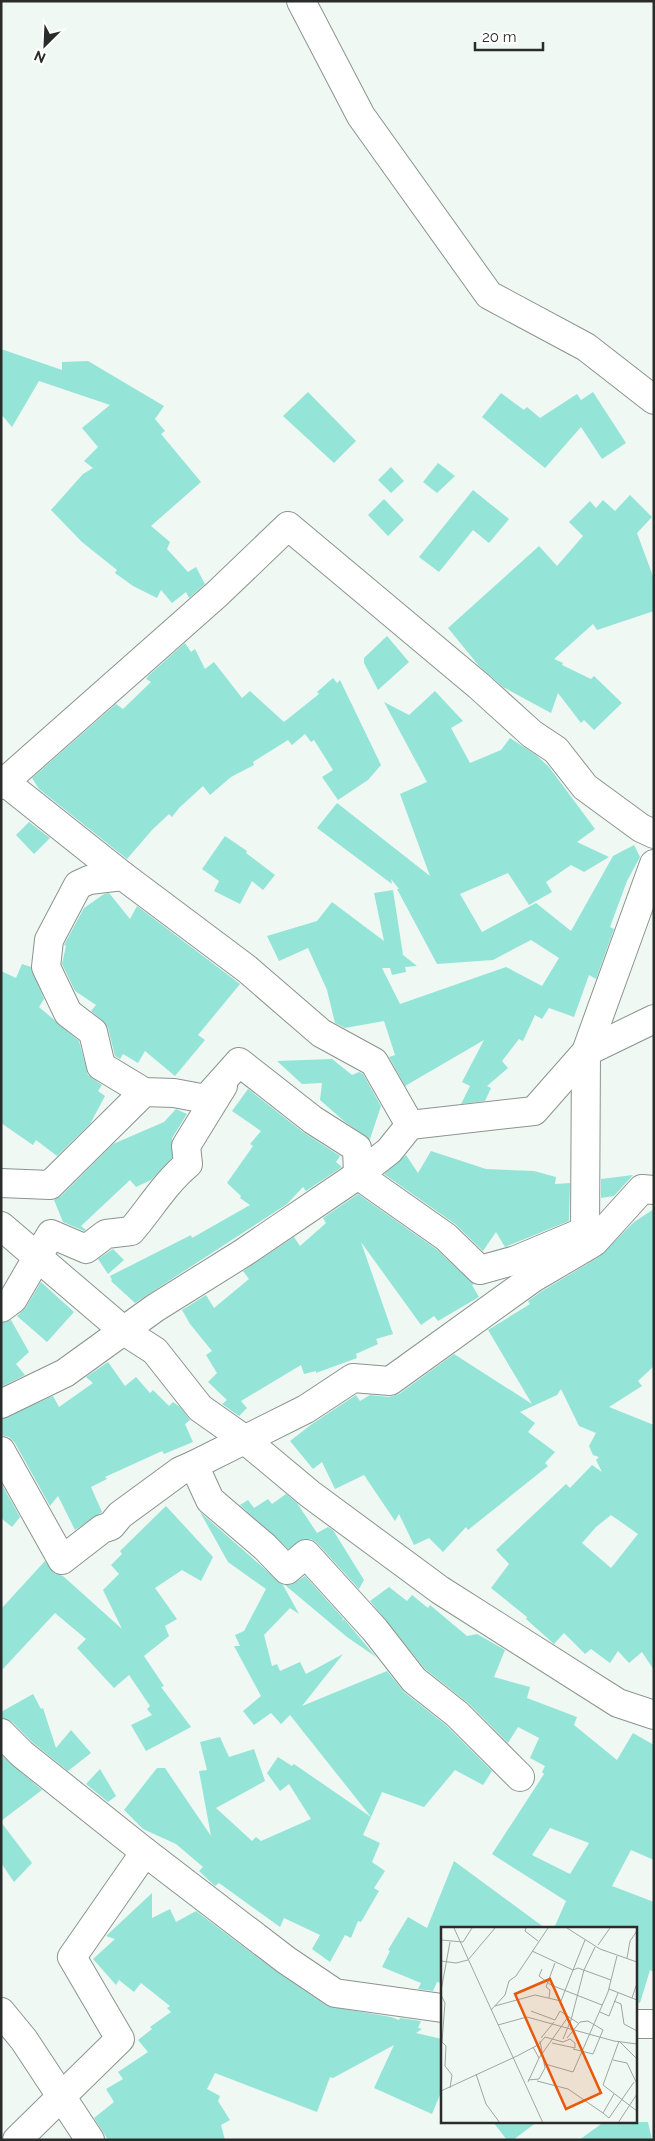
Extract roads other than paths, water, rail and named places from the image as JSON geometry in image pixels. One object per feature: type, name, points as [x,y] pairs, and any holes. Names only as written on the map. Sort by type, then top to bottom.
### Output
[{"type":"street","points":[[301,1],[361,116],[489,295],[586,347],[654,400]]},
{"type":"street","points":[[410,1125],[374,1062],[321,1033],[247,969],[2,782],[216,594],[288,526],[479,686],[532,734],[556,750],[585,787],[641,828],[654,834]]},
{"type":"street","points":[[590,1237],[586,1052],[654,864]]},
{"type":"street","points":[[123,876],[89,880],[78,885],[49,940],[46,967],[68,1013],[93,1032],[102,1066],[144,1092],[174,1093],[206,1099],[239,1062]]},
{"type":"street","points":[[1,1404],[65,1373],[155,1308],[243,1253],[358,1175],[389,1151],[410,1125],[534,1111],[586,1052],[654,1019]]},
{"type":"street","points":[[239,1062],[313,1120],[357,1148],[358,1175]]},
{"type":"street","points":[[1,1308],[14,1299],[51,1234],[86,1249],[106,1234],[131,1231],[152,1206],[171,1178],[188,1164],[186,1146],[239,1062]]},
{"type":"street","points":[[1,1184],[50,1185],[144,1092]]},
{"type":"street","points":[[358,1175],[446,1237],[480,1270],[590,1237]]},
{"type":"street","points":[[1,1451],[62,1560],[102,1529],[111,1526],[120,1514],[180,1471],[306,1408],[353,1378],[390,1381],[590,1237],[642,1189],[654,1190]]},
{"type":"street","points":[[1,1226],[124,1331],[155,1351],[200,1408],[244,1439],[310,1494],[440,1590],[618,1703],[654,1715]]},
{"type":"street","points":[[194,1464],[210,1500],[265,1547],[287,1570],[306,1554],[375,1630],[414,1680],[458,1714],[520,1777]]},
{"type":"street","points":[[1,1733],[22,1754],[145,1852],[286,1960],[335,1993],[441,2008]]},
{"type":"street","points":[[17,2140],[120,2039],[72,1957],[145,1852]]},
{"type":"street","points":[[1,2012],[24,2040],[90,2140]]},
{"type":"street","points":[[638,2024],[654,2024]]}]
